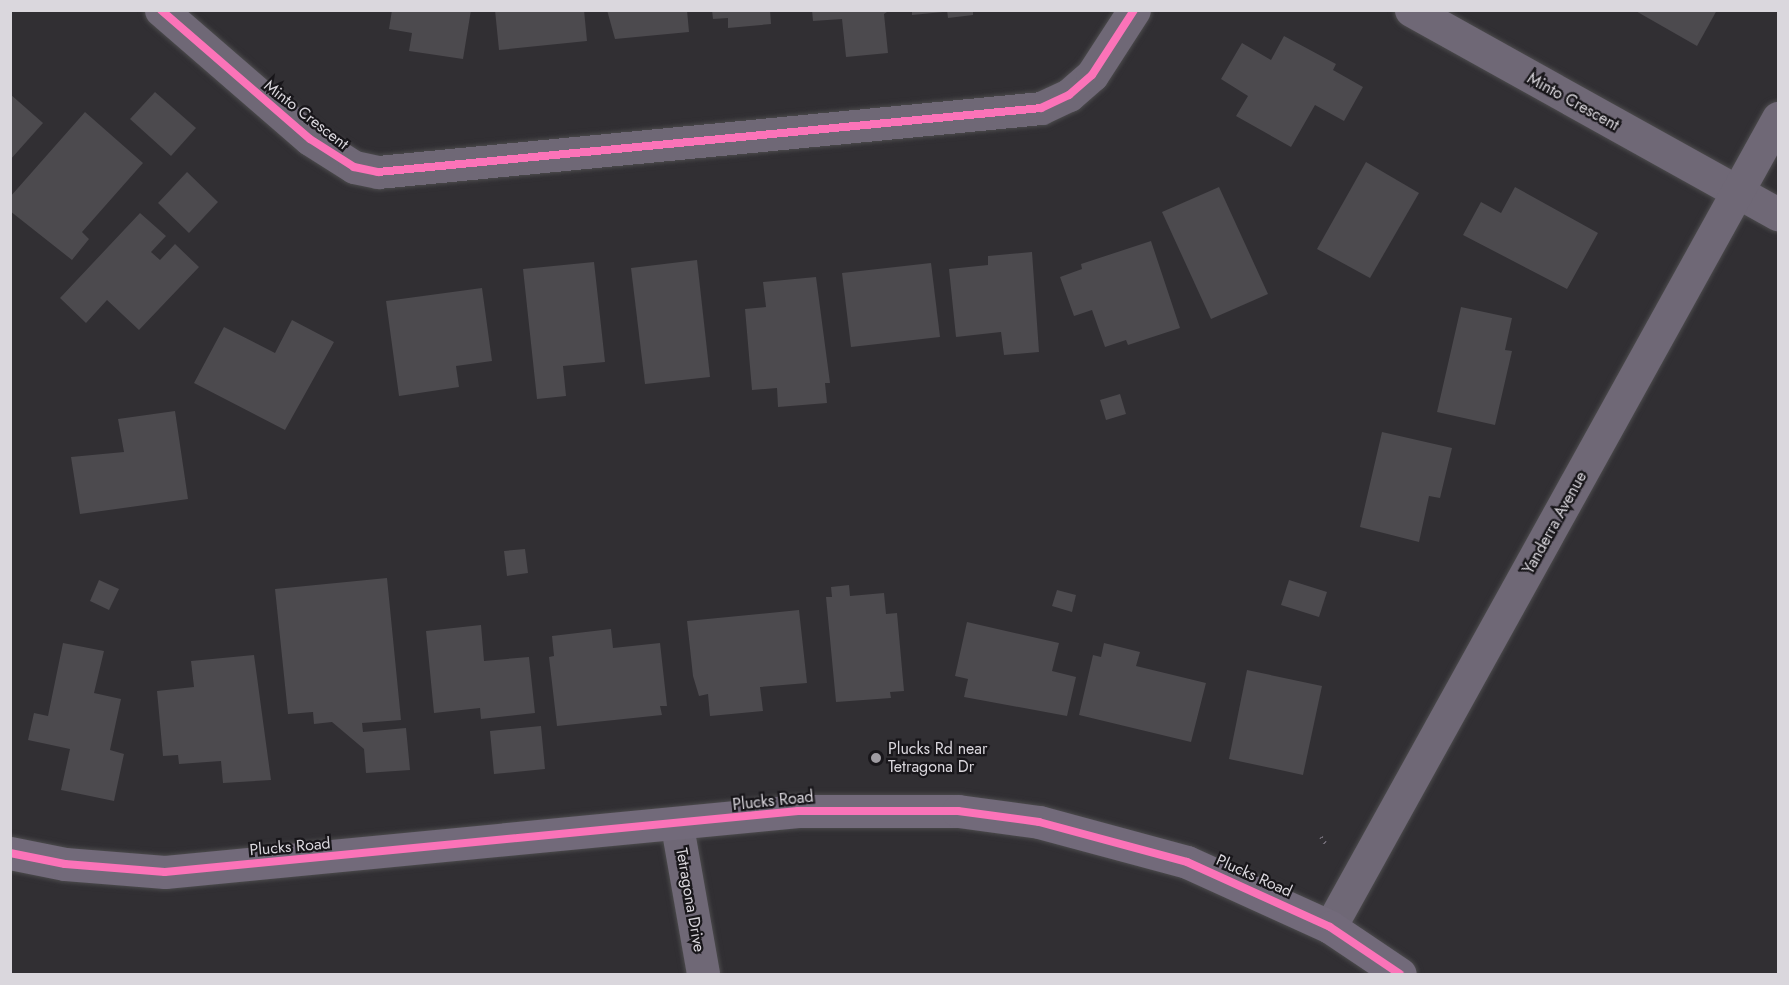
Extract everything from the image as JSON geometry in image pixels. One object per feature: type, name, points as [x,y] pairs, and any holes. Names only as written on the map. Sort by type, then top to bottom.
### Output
[{"type":"street","name":"Minto Crescent","points":[[161,10],[310,139],[354,167],[378,172],[1041,108],[1069,95],[1092,75],[1134,10]]},
{"type":"street","name":"Minto Crescent","points":[[1411,10],[1779,214]]},
{"type":"street","name":"Yanderra Avenue","points":[[1330,927],[1779,118]]},
{"type":"street","name":"Plucks Road","points":[[10,853],[65,864],[165,872],[677,826],[798,811],[884,808],[1039,822],[1187,862],[1330,927],[1400,975]]},
{"type":"street","name":"Tetragona Drive","points":[[677,826],[703,975]]},
{"type":"path","points":[[1321,837],[1327,846]]},
{"type":"building","points":[[392,10],[471,10],[463,59],[409,51],[412,33],[389,29]]},
{"type":"building","points":[[495,10],[584,10],[587,41],[499,50]]},
{"type":"building","points":[[607,10],[687,10],[689,32],[615,39]]},
{"type":"building","points":[[712,10],[770,10],[771,24],[728,28],[728,18],[713,19]]},
{"type":"building","points":[[812,10],[890,10],[884,14],[888,53],[846,57],[842,19],[813,21]]},
{"type":"building","points":[[912,10],[943,10],[943,12],[912,15]]},
{"type":"building","points":[[947,10],[973,10],[973,15],[948,18]]},
{"type":"building","points":[[1634,10],[1717,10],[1697,46]]},
{"type":"building","points":[[1284,36],[1336,64],[1333,70],[1363,87],[1344,121],[1315,105],[1291,147],[1236,116],[1248,96],[1221,79],[1242,43],[1271,60]]},
{"type":"building","points":[[155,92],[196,128],[171,156],[130,119]]},
{"type":"building","points":[[10,94],[43,123],[10,160]]},
{"type":"building","points":[[85,112],[143,163],[82,232],[89,239],[72,260],[10,211],[10,197]]},
{"type":"building","points":[[1366,162],[1419,193],[1370,278],[1317,249]]},
{"type":"building","points":[[187,172],[218,202],[189,233],[158,203]]},
{"type":"building","points":[[1219,187],[1268,294],[1211,319],[1162,212]]},
{"type":"building","points":[[1515,187],[1598,233],[1567,289],[1463,235],[1481,202],[1501,213]]},
{"type":"building","points":[[140,213],[166,236],[151,252],[160,260],[175,244],[199,267],[139,330],[107,300],[86,323],[60,298]]},
{"type":"building","points":[[1151,241],[1180,328],[1128,345],[1126,340],[1105,347],[1092,310],[1074,316],[1060,277],[1082,269],[1081,264]]},
{"type":"building","points":[[1032,252],[1039,352],[1004,355],[1001,332],[956,337],[949,269],[988,265],[988,256]]},
{"type":"building","points":[[697,260],[710,377],[645,384],[631,268]]},
{"type":"building","points":[[594,262],[605,362],[563,366],[566,396],[537,399],[523,269]]},
{"type":"building","points":[[931,263],[940,337],[851,347],[842,273]]},
{"type":"building","points":[[816,277],[830,383],[825,383],[827,403],[778,407],[777,388],[752,390],[745,309],[766,307],[763,282]]},
{"type":"building","points":[[482,288],[492,361],[456,366],[459,387],[399,396],[386,301]]},
{"type":"building","points":[[1461,307],[1512,318],[1505,350],[1512,351],[1495,425],[1437,412]]},
{"type":"building","points":[[292,320],[334,342],[285,430],[194,383],[224,327],[275,353]]},
{"type":"building","points":[[1120,394],[1126,414],[1106,420],[1100,400]]},
{"type":"building","points":[[175,411],[188,499],[80,514],[71,457],[124,452],[118,419]]},
{"type":"building","points":[[1382,432],[1452,448],[1440,498],[1429,496],[1419,542],[1360,527]]},
{"type":"building","points":[[525,549],[528,573],[507,576],[504,551]]},
{"type":"building","points":[[387,578],[401,720],[362,723],[363,732],[406,728],[410,770],[366,773],[364,749],[332,722],[314,724],[313,712],[288,714],[275,589]]},
{"type":"building","points":[[99,580],[119,589],[109,610],[90,601]]},
{"type":"building","points":[[1289,580],[1327,592],[1319,617],[1281,605]]},
{"type":"building","points":[[849,585],[850,596],[884,593],[886,614],[897,613],[904,691],[890,692],[891,698],[836,702],[826,597],[832,597],[831,587]]},
{"type":"building","points":[[1057,590],[1076,595],[1072,612],[1052,606]]},
{"type":"building","points":[[799,610],[807,683],[760,687],[763,711],[710,716],[708,694],[699,696],[693,676],[687,621]]},
{"type":"building","points":[[967,622],[1059,643],[1052,671],[1076,677],[1067,716],[964,697],[968,679],[955,676]]},
{"type":"building","points":[[481,625],[484,661],[529,657],[535,713],[481,719],[480,708],[434,713],[426,631]]},
{"type":"building","points":[[611,629],[613,648],[660,643],[667,706],[660,706],[662,715],[557,726],[549,657],[554,656],[552,636]]},
{"type":"building","points":[[63,643],[104,651],[94,693],[121,699],[110,750],[124,754],[114,801],[61,790],[70,749],[28,740],[34,713],[48,716]]},
{"type":"building","points":[[1104,643],[1140,652],[1136,666],[1206,683],[1191,742],[1079,715],[1093,655],[1101,657]]},
{"type":"building","points":[[254,655],[271,780],[223,783],[221,761],[179,764],[178,755],[163,756],[157,691],[194,687],[191,661]]},
{"type":"building","points":[[1247,670],[1322,686],[1303,775],[1229,759]]},
{"type":"building","points":[[541,726],[545,769],[494,774],[490,731]]},
{"type":"cycle path","points":[[161,10],[310,139],[354,167],[378,172],[1041,108],[1069,95],[1092,75],[1134,10]]},
{"type":"cycle path","points":[[10,853],[65,864],[165,872],[798,811],[958,811],[1039,822],[1187,862],[1330,927],[1400,974]]},
{"type":"place","name":"Plucks Rd near Tetragona Dr","points":[[876,758]]}]
